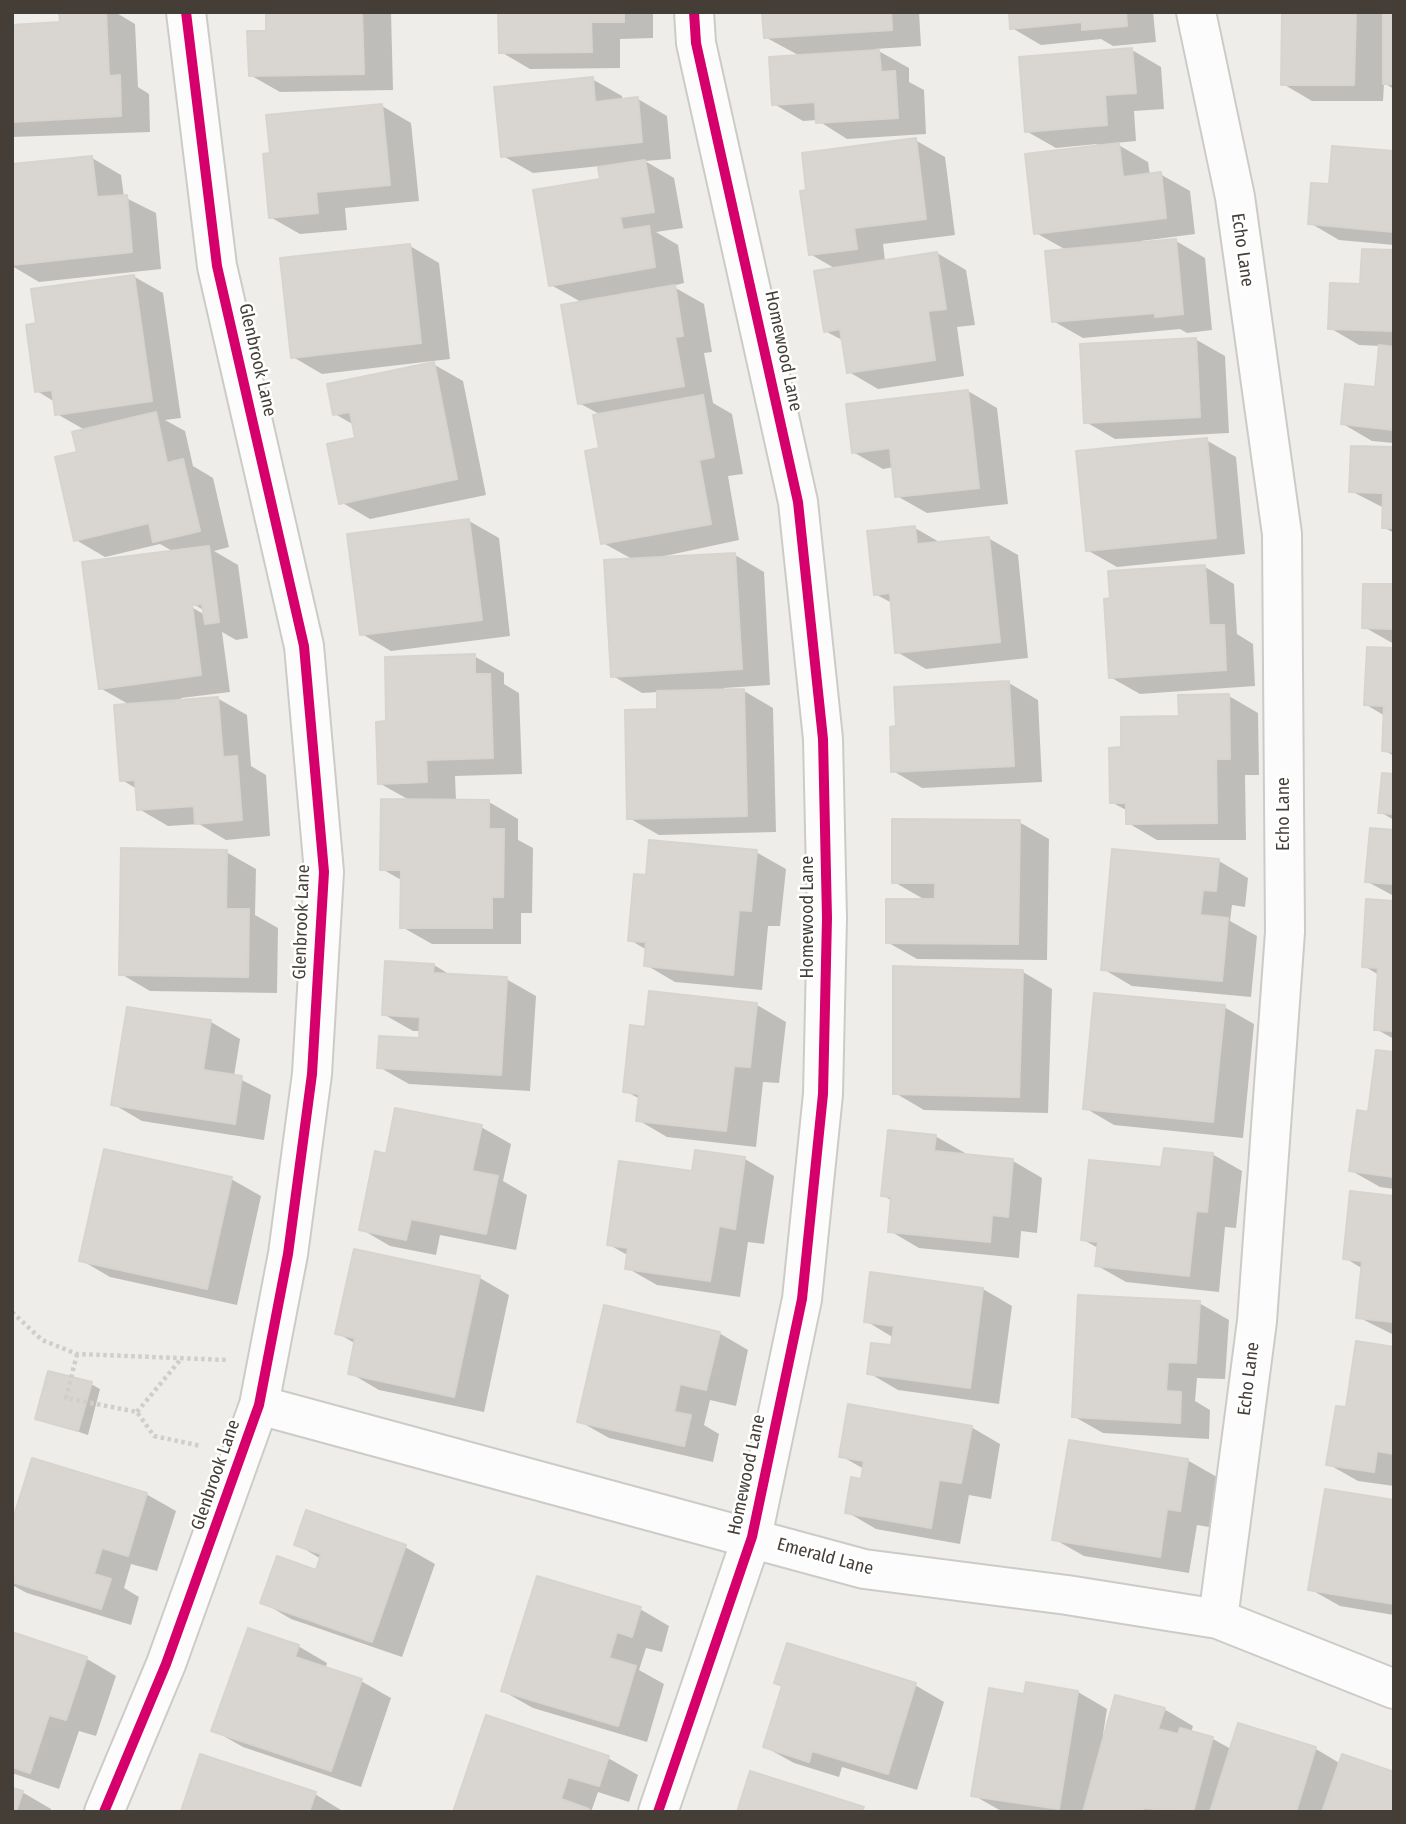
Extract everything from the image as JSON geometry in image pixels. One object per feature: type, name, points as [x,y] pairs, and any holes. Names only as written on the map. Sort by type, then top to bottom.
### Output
[{"type":"street","name":"Glenbrook Lane","points":[[104,1812],[166,1664],[259,1405],[288,1254],[312,1074],[324,872],[304,646],[217,266],[186,12]]},
{"type":"street","name":"Homewood Lane","points":[[658,1812],[752,1537],[802,1299],[823,1094],[827,918],[823,739],[798,502],[696,43],[694,12]]},
{"type":"street","name":"Echo Lane","points":[[1196,12],[1235,197],[1282,534],[1284,932],[1256,1321],[1218,1619]]},
{"type":"street","name":"Emerald Lane","points":[[259,1405],[864,1569],[1067,1595],[1218,1619],[1394,1689]]},
{"type":"path","points":[[12,1312],[41,1340],[77,1354],[267,1363]]},
{"type":"path","points":[[77,1354],[66,1398],[137,1412],[154,1436],[243,1455]]},
{"type":"path","points":[[137,1412],[182,1358]]},
{"type":"building","points":[[59,12],[106,12],[109,76],[120,75],[121,116],[12,122],[12,25],[60,22]]},
{"type":"building","points":[[266,12],[362,12],[364,74],[249,76],[247,31],[266,31]]},
{"type":"building","points":[[498,12],[624,12],[624,22],[591,22],[592,52],[499,53]]},
{"type":"building","points":[[762,12],[891,12],[892,30],[764,38]]},
{"type":"building","points":[[1009,12],[1126,12],[1127,26],[1082,30],[1082,22],[1010,29]]},
{"type":"building","points":[[1282,12],[1356,12],[1354,85],[1281,85]]},
{"type":"building","points":[[1383,12],[1394,12],[1394,84],[1383,84]]},
{"type":"building","points":[[1132,48],[1136,93],[1105,95],[1107,125],[1025,132],[1019,57]]},
{"type":"building","points":[[879,50],[881,72],[895,71],[898,118],[816,123],[815,102],[772,105],[769,57]]},
{"type":"building","points":[[593,77],[595,102],[638,97],[642,142],[501,157],[494,87]]},
{"type":"building","points":[[382,104],[390,185],[316,192],[318,213],[269,218],[263,154],[270,153],[266,115]]},
{"type":"building","points":[[916,138],[926,219],[854,228],[857,249],[809,255],[800,191],[806,190],[802,153]]},
{"type":"building","points":[[1119,143],[1123,177],[1161,172],[1166,218],[1034,234],[1025,154]]},
{"type":"building","points":[[1332,146],[1394,151],[1394,232],[1308,224],[1311,183],[1329,184]]},
{"type":"building","points":[[92,156],[97,197],[127,195],[132,252],[12,265],[12,164]]},
{"type":"building","points":[[645,160],[654,212],[620,217],[623,230],[649,226],[655,267],[549,286],[533,190],[600,179],[598,167]]},
{"type":"building","points":[[1176,239],[1183,314],[1155,317],[1155,313],[1052,322],[1045,251]]},
{"type":"building","points":[[410,244],[421,343],[291,358],[280,258]]},
{"type":"building","points":[[1362,249],[1394,250],[1394,331],[1328,329],[1330,283],[1360,284]]},
{"type":"building","points":[[937,252],[946,309],[928,311],[935,360],[847,373],[840,329],[824,332],[814,271]]},
{"type":"building","points":[[134,275],[152,401],[55,415],[52,390],[35,392],[26,325],[36,323],[31,289]]},
{"type":"building","points":[[675,285],[683,336],[675,337],[684,386],[578,404],[561,305]]},
{"type":"building","points":[[1196,338],[1200,417],[1084,423],[1080,344]]},
{"type":"building","points":[[1379,345],[1394,347],[1394,430],[1341,424],[1345,384],[1375,387]]},
{"type":"building","points":[[434,362],[457,479],[339,504],[327,444],[355,438],[350,412],[333,415],[327,384]]},
{"type":"building","points":[[968,390],[979,488],[895,497],[890,448],[852,453],[846,404]]},
{"type":"building","points":[[703,395],[714,457],[699,460],[711,524],[601,544],[585,451],[599,448],[593,415]]},
{"type":"building","points":[[156,412],[167,463],[183,459],[200,531],[153,542],[149,523],[74,541],[55,457],[77,452],[72,432]]},
{"type":"building","points":[[1207,438],[1216,538],[1086,551],[1076,451]]},
{"type":"building","points":[[1351,446],[1394,447],[1394,528],[1382,528],[1383,493],[1349,492]]},
{"type":"building","points":[[469,519],[482,620],[360,635],[347,534]]},
{"type":"building","points":[[915,526],[917,544],[989,537],[1000,642],[895,653],[890,593],[874,595],[867,531]]},
{"type":"building","points":[[209,546],[219,622],[205,624],[202,604],[192,605],[201,675],[99,689],[82,562]]},
{"type":"building","points":[[735,553],[742,669],[611,677],[604,560]]},
{"type":"building","points":[[1205,565],[1209,625],[1224,625],[1226,670],[1109,678],[1104,599],[1110,598],[1108,571]]},
{"type":"building","points":[[1363,584],[1394,584],[1394,629],[1362,628]]},
{"type":"building","points":[[1367,647],[1394,648],[1394,752],[1382,751],[1384,706],[1364,705]]},
{"type":"building","points":[[475,654],[475,674],[490,674],[493,758],[426,760],[427,782],[378,784],[376,722],[386,721],[385,657]]},
{"type":"building","points":[[1009,681],[1014,766],[891,772],[890,727],[896,726],[894,687]]},
{"type":"building","points":[[744,689],[747,816],[627,819],[625,710],[657,709],[657,691]]},
{"type":"building","points":[[1229,694],[1230,759],[1216,759],[1217,823],[1126,824],[1126,803],[1110,803],[1109,748],[1121,747],[1121,717],[1179,716],[1178,695]]},
{"type":"building","points":[[218,697],[223,757],[237,756],[242,820],[195,824],[194,806],[137,810],[135,780],[120,781],[114,705]]},
{"type":"building","points":[[1382,773],[1394,774],[1394,814],[1378,813]]},
{"type":"building","points":[[381,799],[489,800],[489,829],[504,829],[503,897],[492,897],[492,928],[400,928],[401,870],[380,870]]},
{"type":"building","points":[[892,819],[1020,820],[1018,944],[886,943],[886,899],[935,899],[935,883],[892,883]]},
{"type":"building","points":[[1370,828],[1394,830],[1394,884],[1365,882]]},
{"type":"building","points":[[649,840],[757,850],[751,911],[739,910],[733,975],[644,966],[646,942],[628,941],[634,874],[646,875]]},
{"type":"building","points":[[121,848],[227,850],[226,909],[249,909],[248,977],[119,975]]},
{"type":"building","points":[[1112,849],[1219,859],[1216,891],[1203,890],[1200,915],[1228,918],[1222,981],[1101,970]]},
{"type":"building","points":[[1366,899],[1394,901],[1394,1031],[1374,1030],[1378,968],[1362,967]]},
{"type":"building","points":[[385,961],[434,964],[433,973],[507,977],[501,1075],[377,1068],[379,1036],[419,1038],[420,1017],[382,1015]]},
{"type":"building","points":[[893,966],[1023,970],[1019,1097],[893,1094]]},
{"type":"building","points":[[649,991],[757,1003],[750,1067],[734,1066],[726,1131],[636,1121],[639,1094],[623,1092],[630,1025],[645,1027]]},
{"type":"building","points":[[1094,993],[1225,1005],[1213,1122],[1083,1109]]},
{"type":"building","points":[[127,1007],[211,1020],[203,1070],[242,1076],[235,1124],[111,1105]]},
{"type":"building","points":[[1376,1050],[1394,1052],[1394,1177],[1349,1171],[1357,1110],[1368,1112]]},
{"type":"building","points":[[395,1108],[482,1125],[472,1171],[498,1176],[486,1234],[411,1219],[406,1240],[359,1230],[375,1151],[386,1154]]},
{"type":"building","points":[[888,1130],[936,1135],[934,1151],[1013,1159],[1008,1217],[992,1215],[990,1242],[888,1232],[891,1197],[881,1196]]},
{"type":"building","points":[[1164,1148],[1213,1153],[1207,1212],[1196,1211],[1189,1276],[1095,1266],[1098,1242],[1081,1240],[1089,1160],[1161,1167]]},
{"type":"building","points":[[104,1149],[232,1177],[207,1289],[79,1261]]},
{"type":"building","points":[[695,1150],[745,1157],[735,1229],[719,1226],[710,1281],[625,1269],[628,1248],[607,1245],[619,1161],[692,1171]]},
{"type":"building","points":[[1350,1191],[1394,1196],[1394,1322],[1356,1318],[1362,1261],[1343,1259]]},
{"type":"building","points":[[354,1249],[480,1276],[454,1397],[348,1374],[355,1338],[335,1334]]},
{"type":"building","points":[[870,1272],[983,1288],[970,1388],[867,1374],[871,1343],[891,1345],[894,1326],[864,1322]]},
{"type":"building","points":[[1078,1295],[1200,1301],[1196,1363],[1168,1362],[1166,1391],[1181,1392],[1180,1423],[1072,1417]]},
{"type":"building","points":[[604,1305],[720,1332],[706,1390],[680,1384],[674,1412],[691,1415],[684,1446],[577,1422]]},
{"type":"building","points":[[1356,1341],[1394,1347],[1394,1454],[1377,1451],[1374,1472],[1326,1465],[1336,1406],[1346,1407]]},
{"type":"building","points":[[48,1371],[92,1382],[78,1431],[35,1419]]},
{"type":"building","points":[[848,1404],[972,1426],[961,1483],[939,1480],[931,1528],[845,1513],[851,1477],[861,1479],[864,1461],[839,1457]]},
{"type":"building","points":[[1069,1440],[1188,1459],[1180,1511],[1167,1509],[1160,1557],[1052,1540]]},
{"type":"building","points":[[32,1458],[147,1493],[128,1556],[102,1548],[94,1574],[111,1579],[101,1609],[12,1582],[12,1522]]},
{"type":"building","points":[[1325,1489],[1394,1500],[1394,1604],[1308,1590]]},
{"type":"building","points":[[306,1510],[406,1545],[372,1642],[260,1603],[277,1556],[316,1570],[321,1554],[294,1545]]},
{"type":"building","points":[[537,1576],[641,1607],[632,1637],[617,1632],[609,1658],[636,1666],[618,1726],[501,1691]]},
{"type":"building","points":[[248,1628],[299,1645],[295,1657],[362,1679],[331,1771],[211,1731]]},
{"type":"building","points":[[12,1632],[87,1657],[66,1720],[49,1715],[30,1773],[12,1767]]},
{"type":"building","points":[[787,1643],[916,1683],[888,1774],[812,1751],[809,1762],[763,1747],[782,1686],[774,1683]]},
{"type":"building","points":[[1026,1682],[1078,1691],[1059,1809],[971,1796],[989,1688],[1024,1694]]},
{"type":"building","points":[[1115,1695],[1165,1708],[1158,1729],[1178,1734],[1180,1728],[1213,1737],[1193,1812],[1143,1808],[1143,1812],[1083,1812]]},
{"type":"building","points":[[486,1715],[609,1756],[599,1786],[568,1777],[561,1799],[589,1809],[588,1812],[453,1812]]},
{"type":"building","points":[[1238,1723],[1316,1747],[1296,1812],[1210,1812]]},
{"type":"building","points":[[200,1754],[316,1792],[309,1812],[181,1811]]},
{"type":"building","points":[[1342,1754],[1394,1772],[1394,1812],[1322,1812]]},
{"type":"building","points":[[750,1771],[864,1807],[862,1812],[737,1812]]},
{"type":"building","points":[[12,1788],[23,1791],[16,1812],[12,1812]]},
{"type":"cycle path","points":[[104,1812],[166,1664],[259,1405],[288,1254],[312,1074],[324,872],[304,646],[217,266],[186,12]]},
{"type":"cycle path","points":[[658,1812],[752,1537],[802,1299],[823,1094],[827,918],[823,739],[798,502],[696,43],[694,12]]}]
